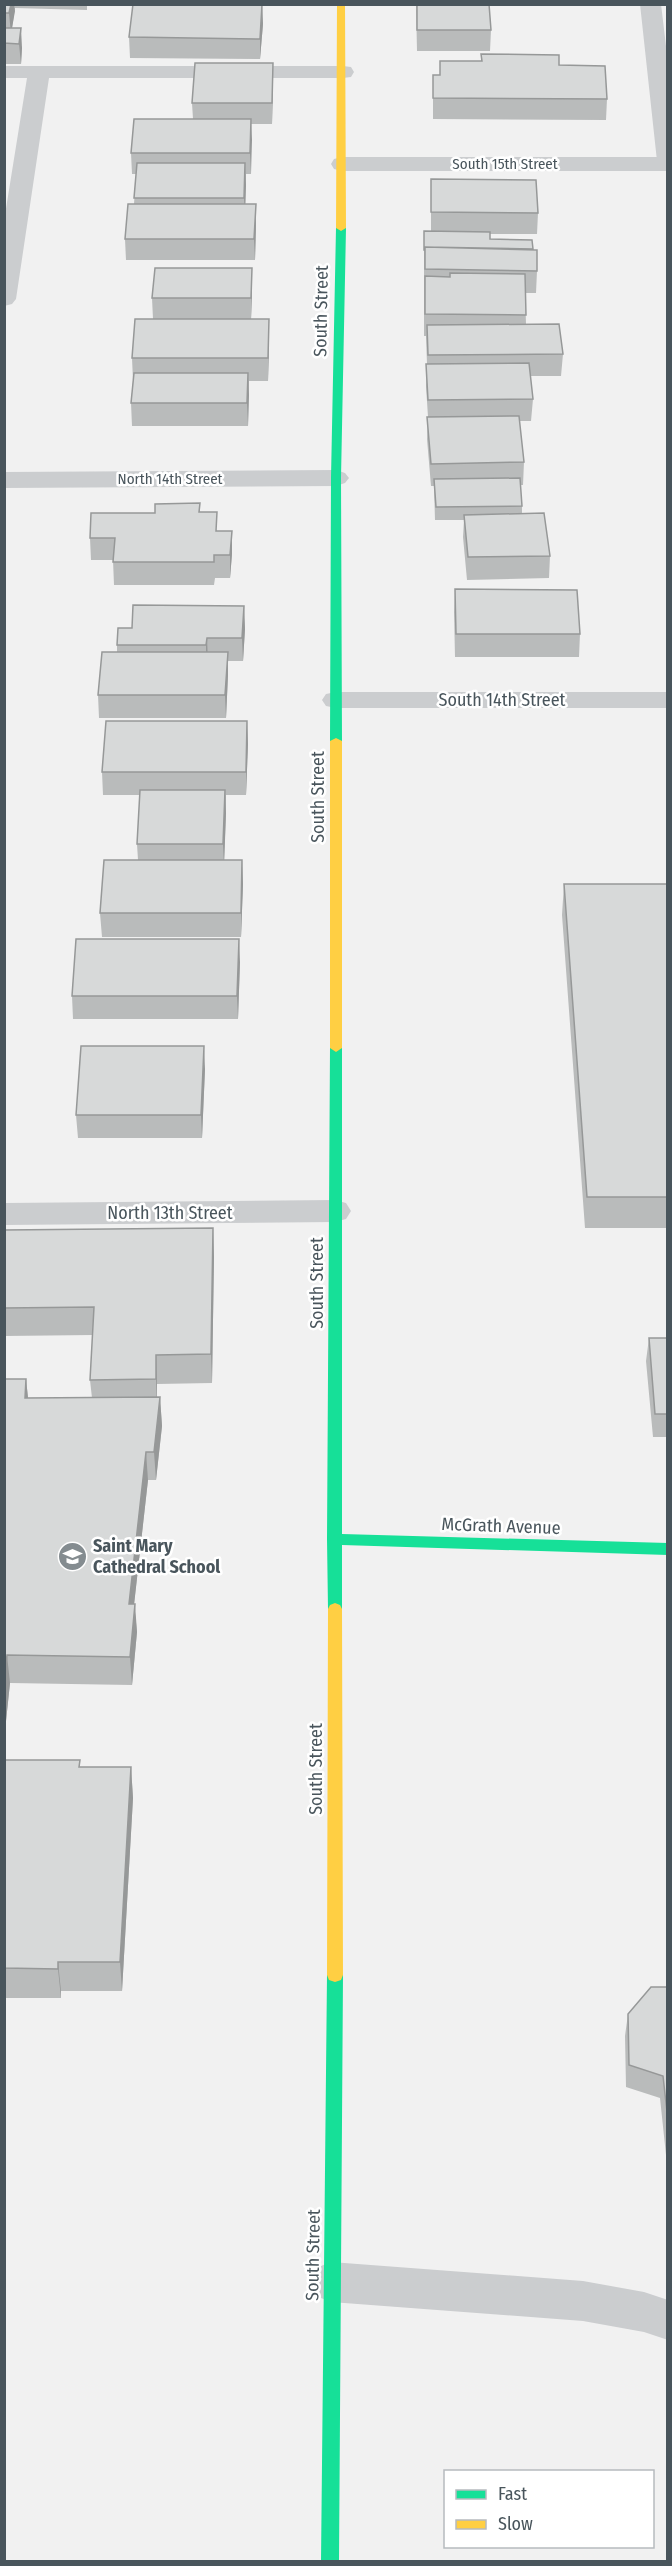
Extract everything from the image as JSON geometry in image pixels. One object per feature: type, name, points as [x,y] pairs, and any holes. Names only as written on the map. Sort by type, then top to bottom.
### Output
[{"type":"main road","name":"South Street","points":[[330,2562],[331,2282],[335,2078],[336,478],[343,72],[341,4]]},
{"type":"main road","name":"McGrath Avenue","points":[[334,1539],[668,1549]]},
{"type":"street","points":[[650,4],[668,162]]},
{"type":"street","points":[[4,72],[343,72]]},
{"type":"street","points":[[4,299],[39,72]]},
{"type":"street","name":"South 15th Street","points":[[342,164],[668,162]]},
{"type":"street","name":"North 14th Street","points":[[4,480],[336,478]]},
{"type":"street","name":"South 14th Street","points":[[336,700],[668,700]]},
{"type":"street","name":"North 13th Street","points":[[4,1214],[335,1211]]},
{"type":"street","points":[[331,2282],[583,2301],[644,2312],[668,2320]]},
{"type":"building","points":[[4,4],[11,4],[9,13],[4,13]]},
{"type":"building","points":[[133,4],[262,4],[260,39],[129,37]]},
{"type":"building","points":[[417,4],[489,4],[491,30],[417,30]]},
{"type":"building","points":[[4,28],[21,28],[19,44],[4,43]]},
{"type":"building","points":[[481,54],[559,55],[559,65],[605,66],[607,99],[433,98],[433,75],[440,75],[440,61],[482,61]]},
{"type":"building","points":[[195,63],[273,63],[272,103],[192,103]]},
{"type":"building","points":[[134,119],[251,119],[250,153],[131,153]]},
{"type":"building","points":[[137,163],[245,163],[244,198],[134,198]]},
{"type":"building","points":[[431,179],[536,180],[538,213],[431,212]]},
{"type":"building","points":[[128,204],[256,204],[254,239],[125,239]]},
{"type":"building","points":[[424,231],[490,232],[490,239],[532,240],[533,249],[425,247],[424,250]]},
{"type":"building","points":[[425,247],[537,250],[537,271],[425,269]]},
{"type":"building","points":[[155,268],[252,268],[251,298],[152,298]]},
{"type":"building","points":[[450,273],[525,274],[526,315],[425,314],[425,276],[450,277]]},
{"type":"building","points":[[135,319],[269,319],[268,358],[132,358]]},
{"type":"building","points":[[559,324],[563,354],[428,355],[427,325]]},
{"type":"building","points":[[529,363],[533,399],[428,400],[426,364]]},
{"type":"building","points":[[134,373],[248,373],[247,403],[131,403]]},
{"type":"building","points":[[519,416],[524,462],[431,464],[427,417]]},
{"type":"building","points":[[520,478],[522,506],[436,507],[434,479]]},
{"type":"building","points":[[200,503],[199,512],[217,512],[216,531],[232,531],[230,555],[214,555],[214,562],[113,562],[115,538],[90,538],[91,513],[155,513],[155,504]]},
{"type":"building","points":[[544,513],[550,556],[468,557],[464,515]]},
{"type":"building","points":[[455,589],[577,590],[580,634],[456,634]]},
{"type":"building","points":[[133,605],[244,606],[242,638],[207,638],[206,645],[117,645],[118,628],[132,628]]},
{"type":"building","points":[[102,652],[228,652],[225,695],[98,695]]},
{"type":"building","points":[[106,721],[247,721],[246,772],[102,772]]},
{"type":"building","points":[[140,790],[225,790],[223,844],[137,844]]},
{"type":"building","points":[[104,860],[242,860],[241,913],[100,913]]},
{"type":"building","points":[[564,884],[668,884],[668,1197],[587,1197]]},
{"type":"building","points":[[76,939],[239,939],[237,996],[72,996]]},
{"type":"building","points":[[81,1046],[204,1046],[201,1115],[76,1115]]},
{"type":"building","points":[[213,1228],[211,1354],[156,1355],[156,1379],[90,1380],[94,1307],[4,1308],[4,1230]]},
{"type":"building","points":[[649,1338],[668,1338],[668,1414],[655,1414]]},
{"type":"building","name":"Saint Mary Cathedral School","points":[[4,1379],[26,1379],[25,1398],[160,1397],[154,1452],[146,1452],[129,1604],[135,1604],[130,1657],[7,1655],[4,1679]]},
{"type":"building","points":[[4,1760],[80,1760],[79,1767],[131,1767],[120,1962],[58,1962],[58,1969],[4,1968]]},
{"type":"building","points":[[651,1987],[668,1987],[668,2121],[663,2076],[629,2065],[628,2014]]},
{"type":"traffic: fast","points":[[336,741],[336,478],[341,228]]},
{"type":"traffic: fast","points":[[335,1609],[336,1048]]},
{"type":"traffic: fast","points":[[334,1539],[668,1549]]},
{"type":"traffic: fast","points":[[330,2562],[335,1975]]},
{"type":"traffic: slow","points":[[341,4],[341,228]]},
{"type":"traffic: slow","points":[[336,741],[336,1048]]},
{"type":"traffic: slow","points":[[335,1609],[335,1975]]},
{"type":"place","name":"Saint Mary Cathedral School","points":[[72,1556]]}]
